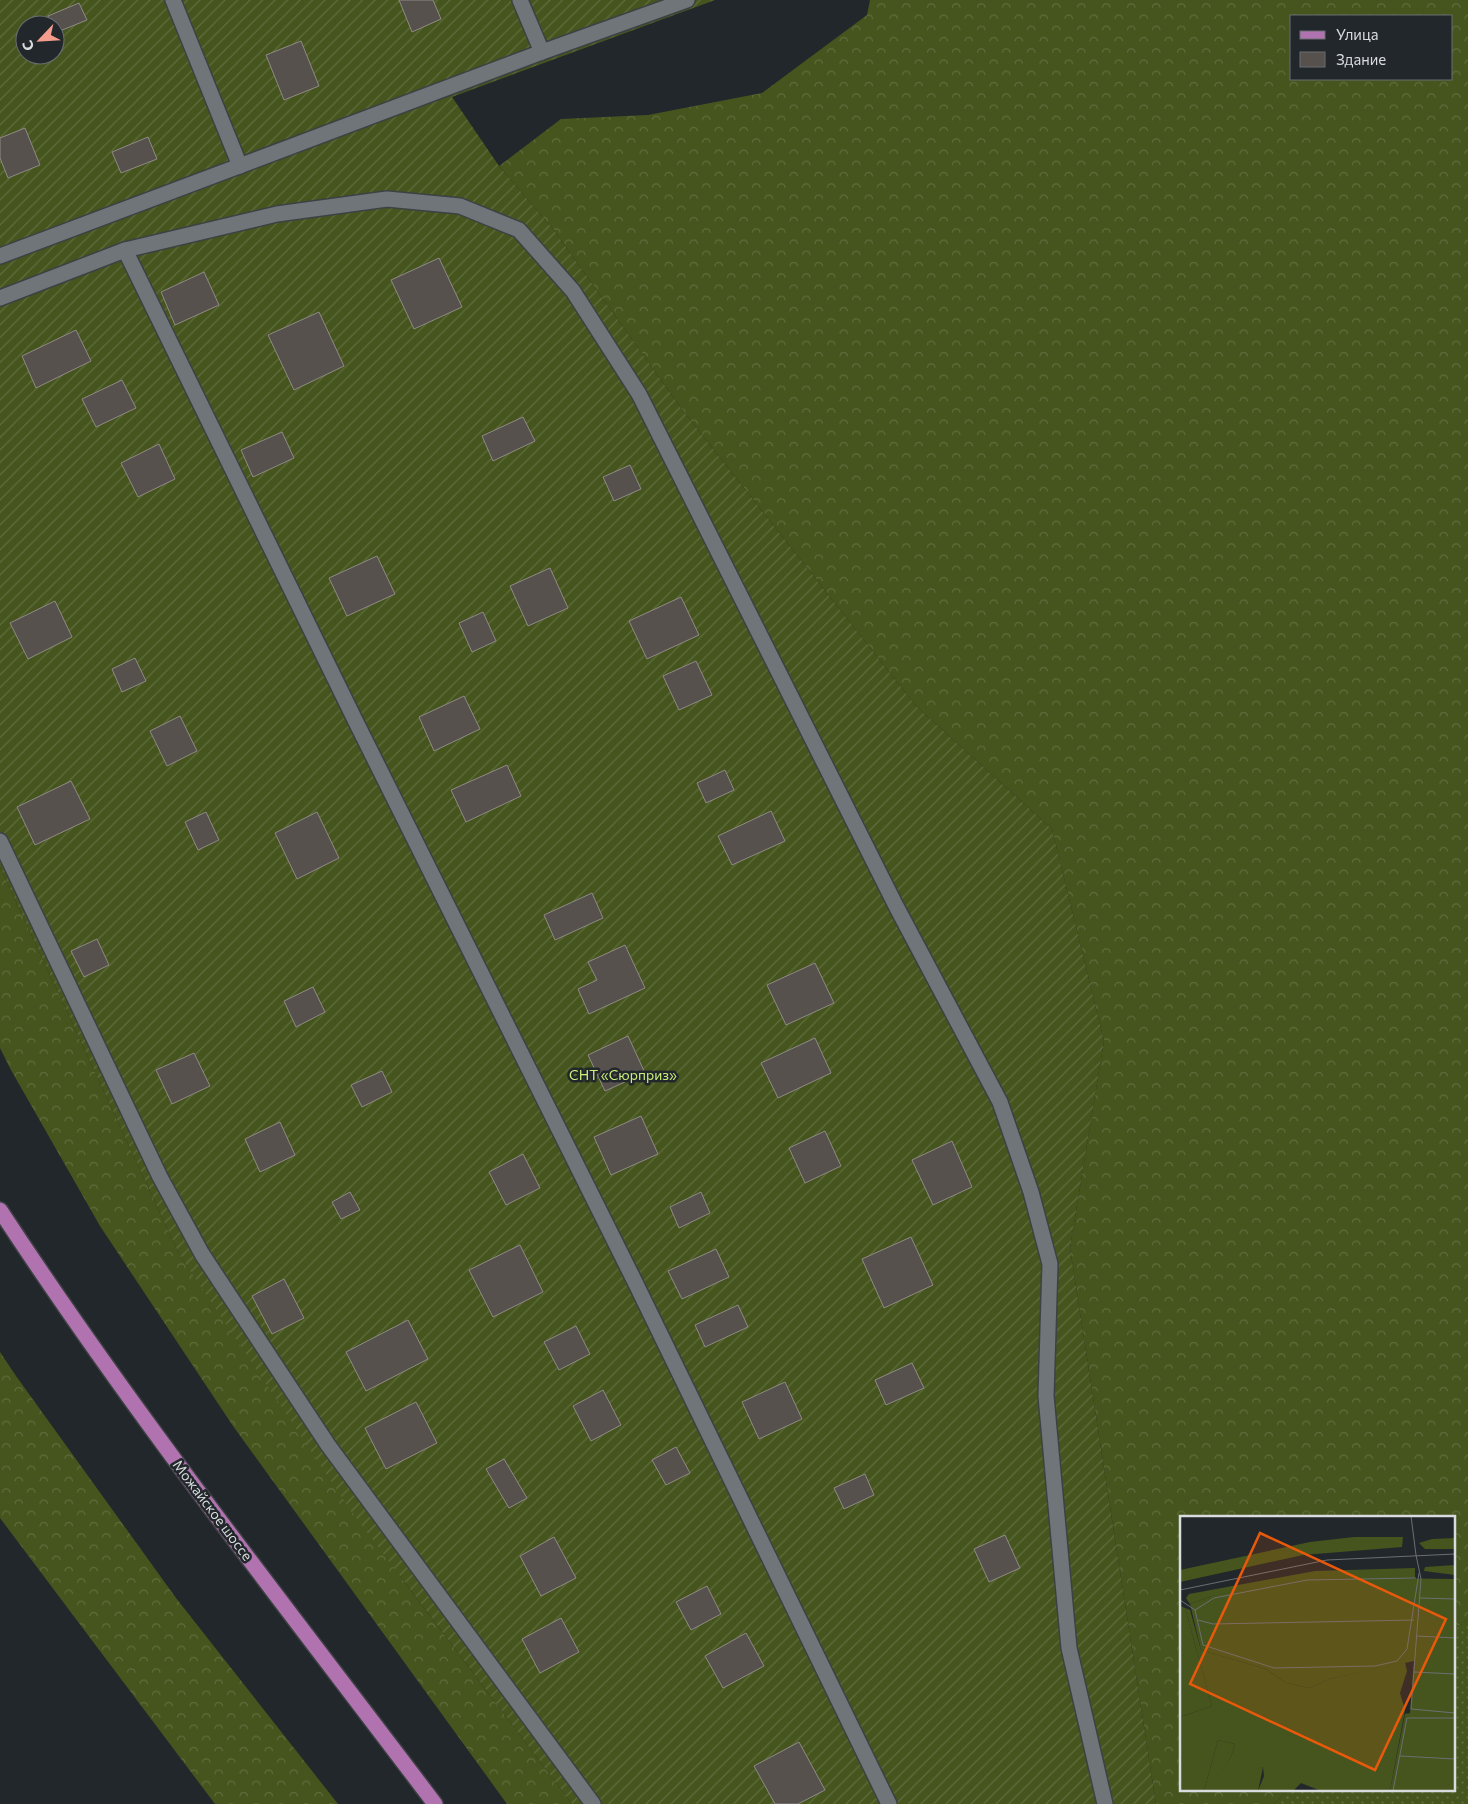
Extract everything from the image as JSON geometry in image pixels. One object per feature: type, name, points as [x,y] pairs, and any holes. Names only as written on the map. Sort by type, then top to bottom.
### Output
[{"type":"main road","name":"Можайское шоссе","points":[[0,1210],[55,1291],[168,1449],[434,1804]]},
{"type":"street","points":[[173,0],[240,166]]},
{"type":"street","points":[[520,0],[542,52]]},
{"type":"street","points":[[0,256],[542,52],[687,0]]},
{"type":"street","points":[[0,298],[125,250],[277,214],[386,199],[460,206],[519,230],[574,291],[639,394],[892,897],[1000,1102],[1031,1192],[1050,1264],[1046,1396],[1069,1648],[1105,1804]]},
{"type":"street","points":[[125,250],[356,722],[640,1291],[889,1804]]},
{"type":"street","points":[[0,841],[160,1177],[202,1254],[328,1445],[593,1804]]},
{"type":"green space","name":"СНТ «Сюрприз»","points":[[0,0],[715,0],[452,97],[499,166],[553,229],[684,412],[916,706],[1052,829],[1104,1041],[1070,1248],[1156,1804],[572,1804],[351,1511],[179,1254],[0,867]]},
{"type":"green space","points":[[870,0],[1468,0],[1468,1619],[1456,1628],[1456,1516],[1180,1516],[1180,1792],[1286,1792],[1274,1804],[1156,1804],[1070,1248],[1104,1041],[1052,829],[916,706],[684,412],[553,229],[499,166],[561,119],[648,115],[762,93],[867,15]]},
{"type":"green space","points":[[0,867],[179,1254],[403,1580],[572,1804],[507,1804],[233,1426],[100,1226],[0,1048]]},
{"type":"green space","points":[[0,1352],[176,1598],[338,1804],[215,1804],[0,1518]]},
{"type":"green space","points":[[1468,1619],[1468,1804],[1274,1804],[1286,1792],[1456,1792],[1456,1628]]},
{"type":"building","points":[[399,0],[433,0],[441,19],[412,32]]},
{"type":"building","points":[[79,3],[87,20],[65,29],[65,15],[50,15]]},
{"type":"building","points":[[301,41],[319,86],[284,100],[266,55]]},
{"type":"building","points":[[25,128],[40,165],[8,178],[0,158],[0,138]]},
{"type":"building","points":[[148,137],[157,159],[121,173],[112,152]]},
{"type":"building","points":[[439,258],[462,307],[414,329],[391,280]]},
{"type":"building","points":[[204,272],[219,305],[175,325],[161,292]]},
{"type":"building","points":[[319,312],[344,366],[294,390],[268,335]]},
{"type":"building","points":[[76,330],[91,361],[36,388],[22,356]]},
{"type":"building","points":[[122,380],[136,408],[96,427],[82,399]]},
{"type":"building","points":[[523,417],[535,441],[493,461],[482,436]]},
{"type":"building","points":[[282,432],[294,458],[253,477],[241,450]]},
{"type":"building","points":[[159,444],[175,479],[138,497],[121,463]]},
{"type":"building","points":[[630,465],[641,489],[614,501],[603,477]]},
{"type":"building","points":[[377,556],[395,594],[347,616],[329,578]]},
{"type":"building","points":[[550,568],[568,608],[528,626],[510,586]]},
{"type":"building","points":[[681,597],[699,635],[647,659],[629,621]]},
{"type":"building","points":[[55,601],[72,637],[28,659],[10,623]]},
{"type":"building","points":[[483,612],[496,641],[472,652],[459,623]]},
{"type":"building","points":[[135,658],[146,681],[122,692],[112,669]]},
{"type":"building","points":[[696,661],[712,695],[679,710],[663,676]]},
{"type":"building","points":[[464,696],[480,729],[434,751],[419,717]]},
{"type":"building","points":[[180,716],[197,751],[167,766],[150,731]]},
{"type":"building","points":[[507,765],[521,796],[466,822],[451,790]]},
{"type":"building","points":[[725,770],[734,790],[706,803],[697,783]]},
{"type":"building","points":[[71,781],[90,819],[35,845],[17,807]]},
{"type":"building","points":[[771,811],[785,841],[732,865],[718,836]]},
{"type":"building","points":[[206,812],[219,840],[198,850],[185,822]]},
{"type":"building","points":[[317,812],[339,858],[297,879],[275,833]]},
{"type":"building","points":[[592,893],[603,918],[555,940],[544,915]]},
{"type":"building","points":[[97,939],[109,965],[84,977],[71,951]]},
{"type":"building","points":[[625,945],[645,988],[589,1014],[578,989],[597,980],[588,962]]},
{"type":"building","points":[[815,963],[834,1003],[786,1025],[767,985]]},
{"type":"building","points":[[313,987],[325,1012],[296,1027],[284,1001]]},
{"type":"building","points":[[628,1036],[645,1073],[605,1091],[588,1055]]},
{"type":"building","points":[[815,1038],[831,1073],[778,1098],[761,1063]]},
{"type":"building","points":[[194,1053],[210,1086],[172,1104],[156,1070]]},
{"type":"building","points":[[382,1071],[392,1092],[362,1107],[351,1085]]},
{"type":"building","points":[[641,1116],[658,1154],[611,1175],[594,1137]]},
{"type":"building","points":[[280,1122],[295,1155],[260,1172],[245,1139]]},
{"type":"building","points":[[825,1131],[841,1166],[805,1183],[789,1148]]},
{"type":"building","points":[[952,1141],[972,1187],[933,1205],[912,1160]]},
{"type":"building","points":[[523,1154],[540,1188],[506,1205],[489,1172]]},
{"type":"building","points":[[350,1192],[360,1210],[341,1219],[332,1202]]},
{"type":"building","points":[[701,1192],[710,1213],[679,1228],[670,1207]]},
{"type":"building","points":[[911,1237],[933,1285],[884,1308],[862,1259]]},
{"type":"building","points":[[520,1245],[543,1292],[493,1317],[469,1270]]},
{"type":"building","points":[[716,1249],[729,1277],[682,1299],[668,1271]]},
{"type":"building","points":[[284,1279],[304,1318],[272,1334],[252,1296]]},
{"type":"building","points":[[738,1305],[748,1327],[705,1347],[695,1325]]},
{"type":"building","points":[[408,1320],[428,1359],[366,1391],[346,1352]]},
{"type":"building","points":[[576,1326],[590,1354],[559,1370],[544,1342]]},
{"type":"building","points":[[912,1363],[924,1388],[886,1405],[875,1380]]},
{"type":"building","points":[[785,1382],[802,1419],[759,1439],[742,1402]]},
{"type":"building","points":[[603,1390],[621,1425],[591,1441],[573,1406]]},
{"type":"building","points":[[416,1402],[437,1443],[386,1469],[365,1428]]},
{"type":"building","points":[[676,1447],[690,1473],[666,1485],[652,1460]]},
{"type":"building","points":[[504,1459],[527,1498],[509,1508],[486,1469]]},
{"type":"building","points":[[865,1474],[874,1495],[844,1509],[834,1488]]},
{"type":"building","points":[[1005,1535],[1020,1568],[989,1582],[974,1549]]},
{"type":"building","points":[[554,1537],[576,1578],[541,1596],[520,1556]]},
{"type":"building","points":[[707,1586],[721,1614],[691,1630],[676,1602]]},
{"type":"building","points":[[561,1618],[579,1652],[540,1673],[522,1639]]},
{"type":"building","points":[[746,1633],[764,1666],[723,1688],[705,1656]]},
{"type":"building","points":[[799,1742],[825,1790],[798,1804],[775,1804],[754,1766]]}]
